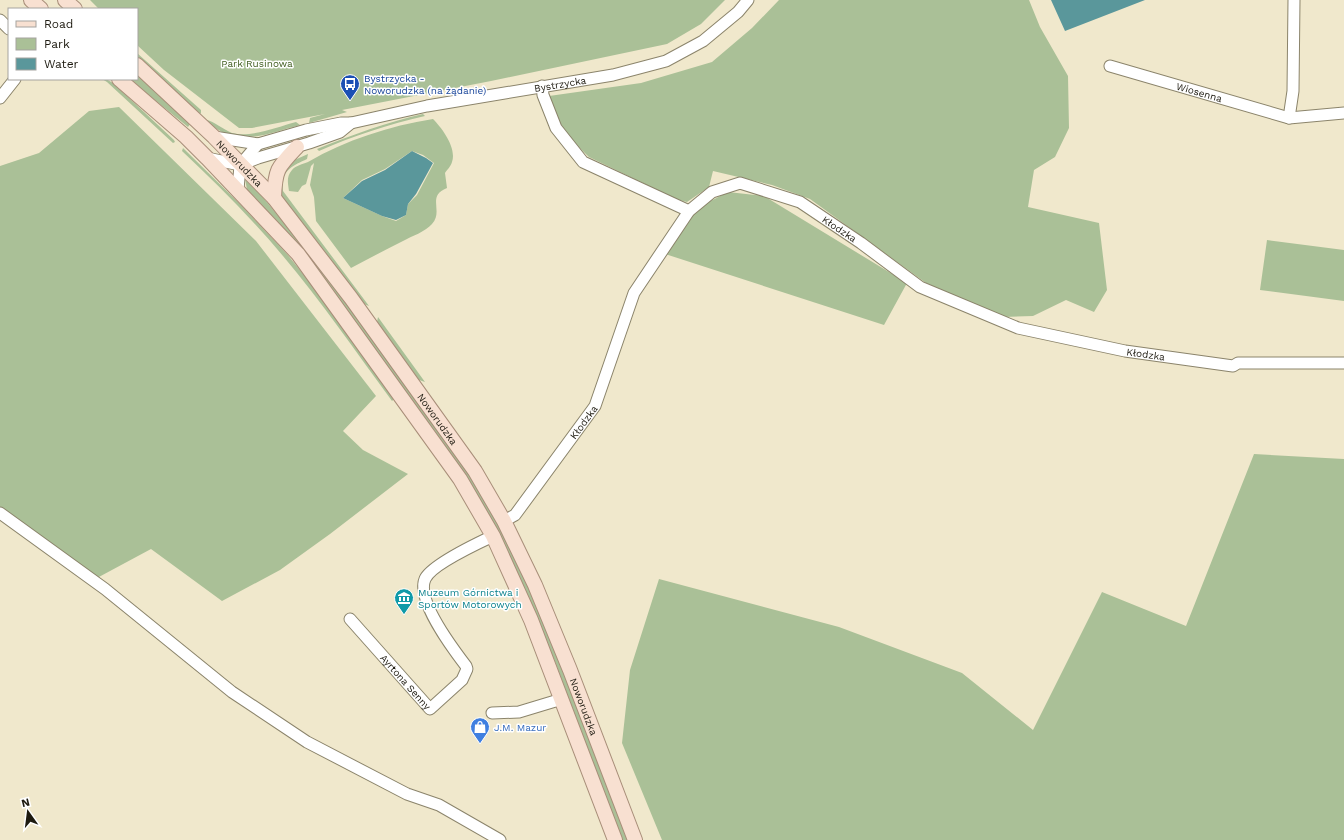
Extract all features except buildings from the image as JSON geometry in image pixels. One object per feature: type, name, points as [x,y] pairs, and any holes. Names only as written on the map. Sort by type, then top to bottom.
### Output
[{"type":"main road","points":[[31,0],[40,8]]},
{"type":"main road","points":[[65,0],[74,8]]},
{"type":"main road","name":"Noworudzka","points":[[138,66],[214,137],[274,198],[351,298],[475,471],[504,521],[535,585],[567,663],[635,840]]},
{"type":"main road","name":"Noworudzka","points":[[120,80],[186,137],[298,254],[460,479],[492,536],[531,620],[615,840]]},
{"type":"main road","points":[[274,198],[276,173],[297,147]]},
{"type":"street","name":"Bystrzycka","points":[[214,137],[258,144],[306,130],[341,123],[351,123],[427,106],[613,75],[666,61],[704,41],[738,12],[748,0]]},
{"type":"street","points":[[1289,118],[1293,92],[1294,0]]},
{"type":"street","points":[[0,20],[8,28]]},
{"type":"street","name":"Wiosenna","points":[[1110,66],[1289,118],[1344,113]]},
{"type":"street","points":[[0,98],[14,80]]},
{"type":"street","points":[[542,86],[556,128],[583,162],[689,210]]},
{"type":"street","name":"Bystrzycka","points":[[207,158],[240,165],[340,132],[351,123]]},
{"type":"street","points":[[238,190],[240,165],[258,144]]},
{"type":"street","name":"Kłodzka","points":[[504,521],[515,514],[595,406],[634,293],[689,210],[712,192],[740,183],[800,202],[861,243],[920,287],[1018,328],[1125,351],[1233,366],[1238,363],[1344,363]]},
{"type":"street","points":[[0,513],[105,588],[232,692],[307,742],[407,794],[439,805],[500,840]]},
{"type":"street","name":"Ayrtona Senny","points":[[350,620],[430,709],[462,680],[467,669],[432,614],[424,589],[425,578],[433,569],[492,536]]},
{"type":"street","points":[[492,713],[519,712],[562,699]]},
{"type":"green space","name":"Park Rusinowa","points":[[90,0],[725,0],[701,24],[667,44],[491,81],[342,110],[347,112],[309,123],[310,118],[325,114],[252,128],[239,128],[164,70],[138,46],[138,8],[98,8]]},
{"type":"green space","points":[[779,0],[1029,0],[1040,27],[1068,76],[1069,128],[1055,157],[1034,170],[1028,207],[1099,223],[1107,290],[1094,312],[1066,300],[1033,316],[1003,317],[926,283],[810,199],[772,185],[713,171],[709,187],[687,202],[676,199],[589,157],[558,127],[549,96],[641,83],[712,62],[752,28]]},
{"type":"green space","points":[[138,54],[201,110],[199,115],[138,59]]},
{"type":"green space","points":[[138,76],[190,124],[188,127],[130,80],[138,80]]},
{"type":"green space","points":[[104,80],[108,80],[113,83],[175,142],[173,143]]},
{"type":"green space","points":[[119,107],[256,241],[376,396],[343,431],[363,450],[408,474],[280,570],[222,601],[151,549],[97,578],[0,512],[0,166],[39,153],[89,111]]},
{"type":"green space","points":[[423,114],[425,116],[371,131],[319,151],[317,149],[370,129]]},
{"type":"green space","points":[[433,119],[451,145],[453,157],[452,162],[445,173],[447,188],[437,195],[435,219],[429,227],[422,232],[351,268],[316,221],[314,197],[310,185],[314,163],[311,166],[306,184],[302,186],[298,192],[289,191],[289,175],[297,166],[337,147],[384,130]],"holes":[[[412,151],[423,155],[434,163],[417,195],[408,204],[406,215],[396,221],[343,198],[362,180],[385,169]]]},
{"type":"green space","points":[[207,120],[232,133],[239,134],[256,133],[296,122],[300,125],[263,135],[240,137],[229,135],[218,130]]},
{"type":"green space","points":[[183,148],[239,203],[287,254],[312,285],[395,398],[392,401],[297,273],[247,215],[182,151]]},
{"type":"green space","points":[[308,154],[307,159],[296,164],[285,174],[283,179],[283,191],[369,306],[364,304],[280,195],[279,179],[290,162]]},
{"type":"green space","points":[[245,178],[247,178],[325,273],[470,475],[500,528],[528,585],[554,646],[627,840],[622,840],[554,659],[513,563],[460,467],[320,274],[247,190]]},
{"type":"green space","points":[[728,192],[764,196],[907,283],[884,325],[659,252],[701,206]]},
{"type":"green space","points":[[1267,240],[1344,250],[1344,301],[1260,290]]},
{"type":"green space","points":[[378,317],[425,382],[419,380],[377,322]]},
{"type":"green space","points":[[1254,454],[1344,459],[1344,840],[662,840],[622,743],[630,670],[659,579],[839,627],[962,673],[1033,730],[1102,592],[1186,626]]},
{"type":"water","points":[[1051,0],[1145,0],[1065,31]]},
{"type":"water","points":[[412,151],[433,163],[416,194],[408,204],[406,215],[396,220],[382,216],[343,198],[362,181],[385,170]]},
{"type":"place","name":"Bystrzycka - Noworudzka (na żądanie)","points":[[350,101]]},
{"type":"place","name":"Muzeum Górnictwa i Sportów Motorowych","points":[[404,615]]},
{"type":"place","name":"J.M. Mazur","points":[[480,744]]}]
